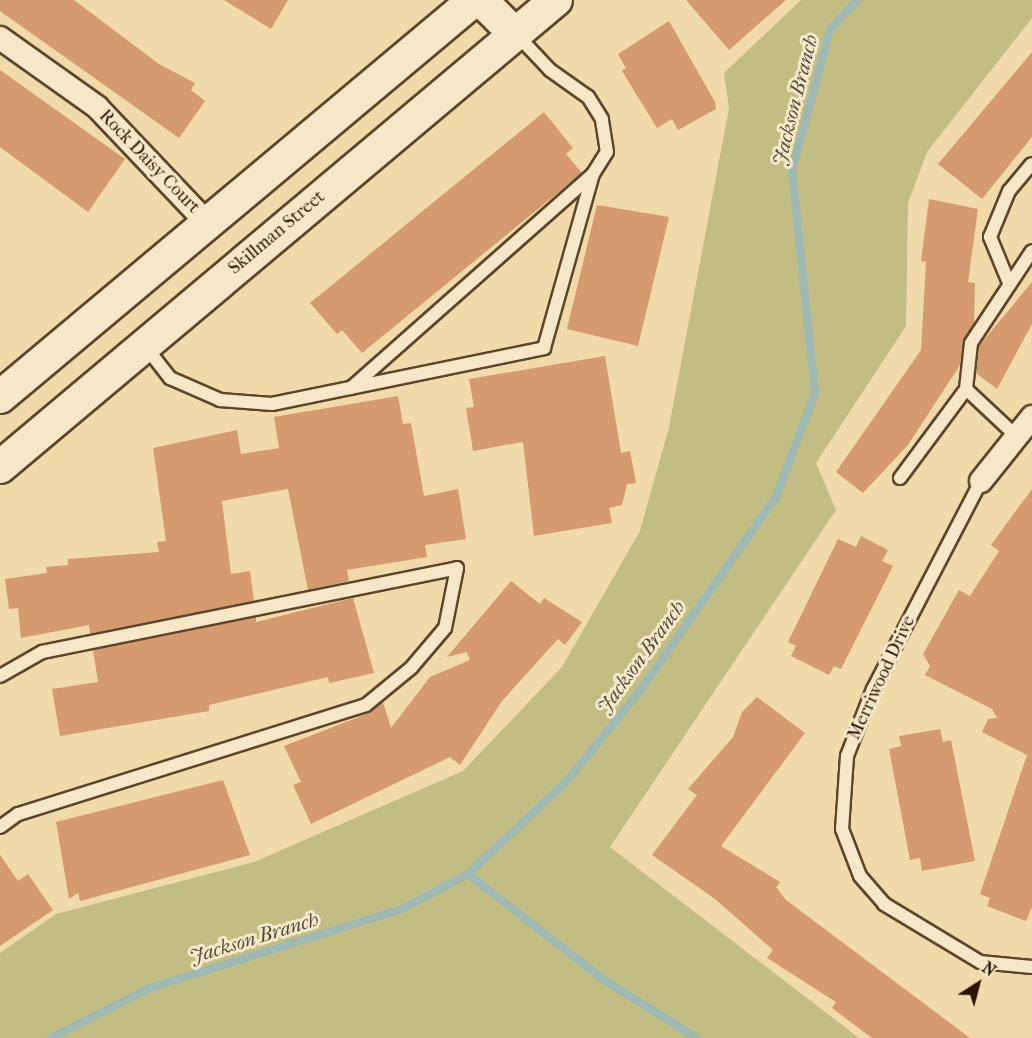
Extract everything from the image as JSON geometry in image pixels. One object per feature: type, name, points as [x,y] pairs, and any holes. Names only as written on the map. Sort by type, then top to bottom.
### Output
[{"type":"main road","points":[[0,397],[474,0]]},
{"type":"main road","points":[[481,0],[515,34]]},
{"type":"main road","name":"Skillman Street","points":[[0,467],[556,0]]},
{"type":"street","name":"Rock Daisy Court","points":[[0,38],[97,107],[208,224]]},
{"type":"street","name":"Merriwood Drive","points":[[981,481],[1032,417]]},
{"type":"lane","points":[[351,388],[593,174],[607,152],[602,119],[588,97],[550,70],[515,34]]},
{"type":"lane","points":[[1009,283],[990,237],[1009,191],[1032,164]]},
{"type":"lane","points":[[144,345],[170,378],[220,400],[272,404],[544,348],[593,174]]},
{"type":"lane","points":[[900,478],[966,389],[971,343],[1032,251]]},
{"type":"lane","points":[[966,389],[1016,436]]},
{"type":"lane","name":"Merriwood Drive","points":[[981,481],[873,689],[847,756],[842,829],[860,876],[885,904],[980,962],[1032,967]]},
{"type":"lane","points":[[0,676],[42,652],[458,568],[445,628],[411,668],[366,705],[18,814],[0,827]]},
{"type":"shaded area","points":[[801,0],[1032,0],[1032,18],[927,152],[908,203],[906,326],[816,463],[836,510],[610,847],[859,1038],[0,1038],[0,953],[56,914],[254,862],[463,771],[562,667],[640,531],[669,427],[729,108],[724,73]]},
{"type":"building","points":[[0,0],[74,0],[159,64],[195,83],[191,90],[205,101],[179,138],[0,11]]},
{"type":"building","points":[[224,0],[288,0],[271,29]]},
{"type":"building","points":[[686,0],[786,0],[729,50]]},
{"type":"building","points":[[669,21],[715,102],[716,109],[678,130],[672,119],[657,128],[622,71],[626,68],[618,54]]},
{"type":"building","points":[[1032,52],[1032,137],[982,199],[938,164]]},
{"type":"building","points":[[0,70],[125,159],[88,212],[0,147]]},
{"type":"building","points":[[544,112],[573,148],[566,154],[582,173],[362,353],[342,330],[337,334],[310,303]]},
{"type":"building","points":[[929,199],[978,209],[968,282],[975,283],[974,323],[963,342],[960,365],[908,445],[863,493],[836,472],[921,350],[926,262],[921,261]]},
{"type":"building","points":[[597,205],[669,217],[638,346],[567,329]]},
{"type":"building","points":[[1032,282],[1032,324],[997,389],[976,373],[979,346]]},
{"type":"building","points":[[605,356],[621,453],[630,451],[636,483],[627,484],[622,505],[609,508],[612,523],[534,536],[523,442],[473,451],[466,408],[474,407],[469,379]]},
{"type":"building","points":[[398,396],[403,424],[411,423],[424,496],[458,489],[466,539],[425,545],[427,557],[347,570],[349,581],[308,590],[288,489],[222,501],[231,574],[250,571],[254,601],[90,634],[89,625],[21,638],[18,608],[9,609],[5,579],[47,573],[46,567],[68,565],[68,559],[159,552],[157,542],[166,541],[153,448],[237,430],[241,454],[279,448],[274,417]]},
{"type":"building","points":[[1032,489],[1032,907],[1026,921],[987,906],[990,898],[980,894],[1027,755],[982,732],[988,719],[997,718],[992,709],[925,675],[930,666],[923,654],[959,590],[970,596],[999,551],[991,545]]},
{"type":"building","points":[[861,536],[888,550],[882,561],[893,566],[841,669],[834,666],[829,675],[791,656],[796,646],[788,642],[838,539],[856,547]]},
{"type":"building","points":[[511,581],[540,604],[544,598],[582,622],[565,645],[558,639],[502,701],[460,765],[450,757],[311,824],[293,785],[301,782],[284,746],[369,713],[383,702],[391,728],[430,677],[470,660],[467,652],[447,657]]},
{"type":"building","points":[[353,598],[374,673],[329,683],[328,677],[209,705],[209,711],[60,736],[52,689],[98,682],[93,650],[256,617],[256,622]]},
{"type":"building","points":[[757,697],[805,733],[721,846],[780,882],[776,887],[786,900],[970,1038],[872,1038],[832,1008],[836,1002],[767,958],[773,950],[715,899],[652,855],[697,795],[688,789],[733,737],[742,712]]},
{"type":"building","points":[[940,729],[943,742],[951,740],[975,861],[922,871],[920,858],[910,860],[889,749],[901,746],[899,736]]},
{"type":"building","points":[[223,780],[250,855],[80,901],[78,893],[69,899],[56,822]]},
{"type":"building","points":[[0,855],[18,881],[28,874],[53,910],[0,946]]},
{"type":"waterway","name":"Jackson Branch","points":[[51,1038],[150,988],[402,909],[468,874],[567,781],[640,691],[776,497],[815,393],[792,171],[830,30],[857,0]]},
{"type":"waterway","points":[[468,874],[604,980],[697,1038]]}]
